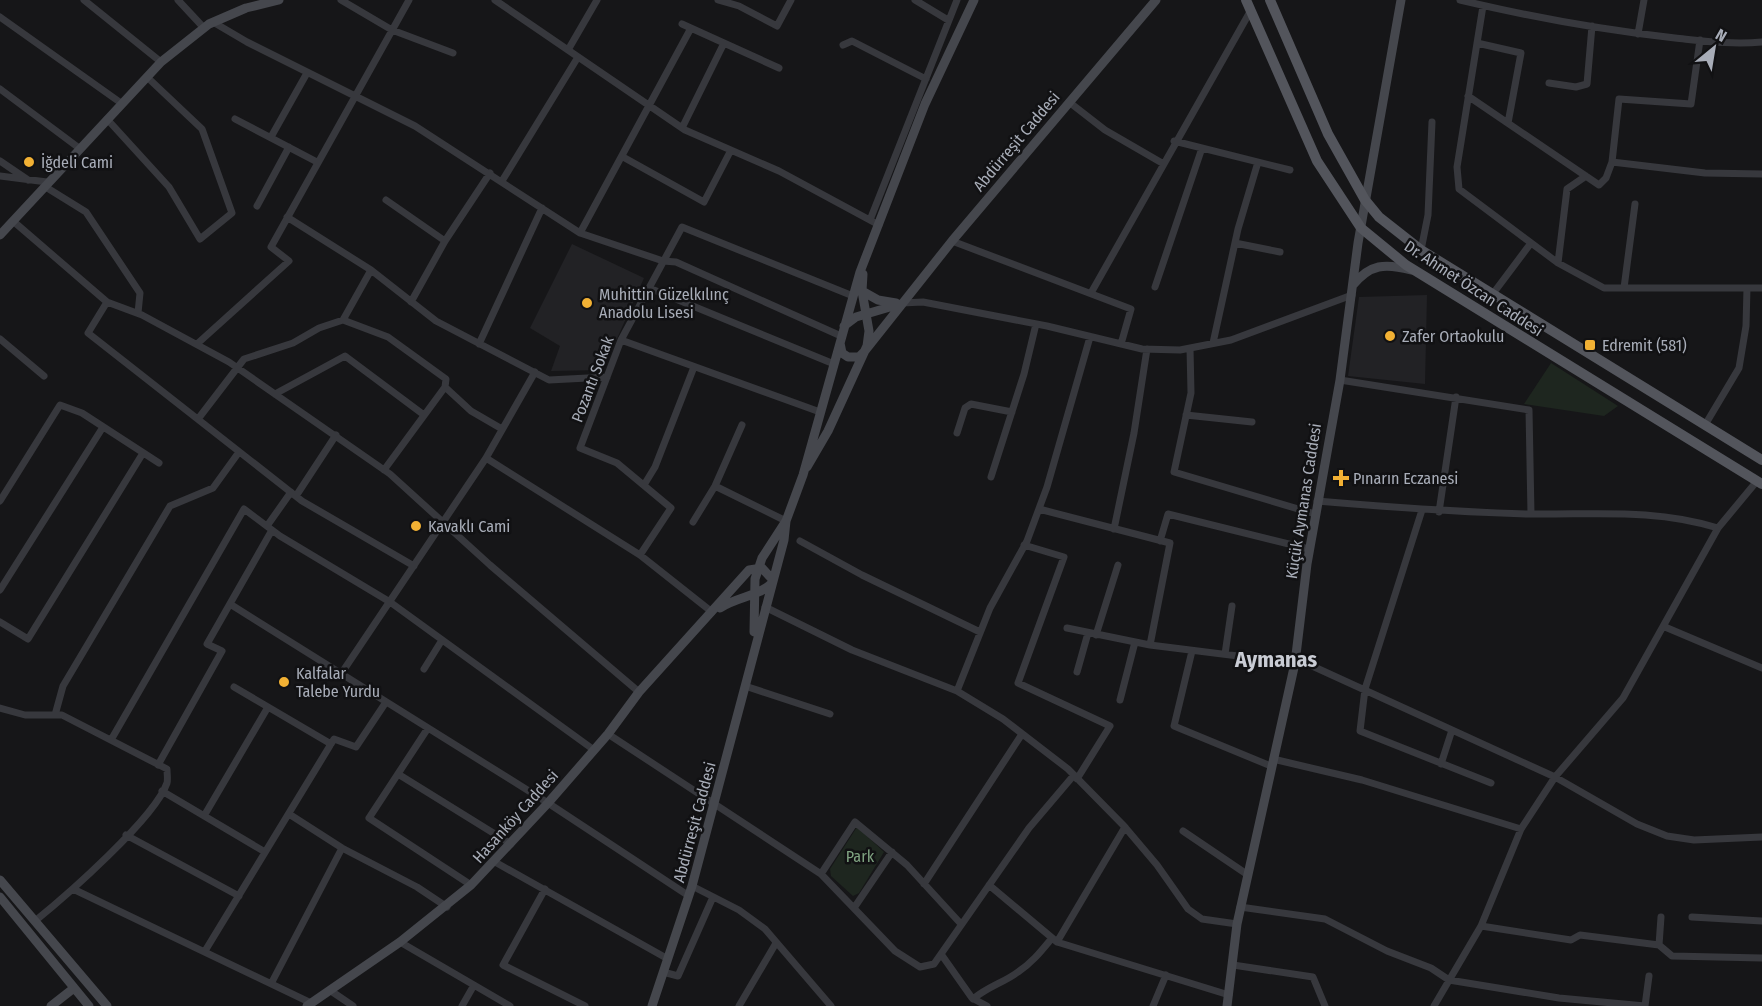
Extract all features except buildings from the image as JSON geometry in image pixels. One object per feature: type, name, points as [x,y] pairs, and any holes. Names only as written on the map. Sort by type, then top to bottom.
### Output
[{"type":"main road","name":"Dr. Ahmet Özcan Caddesi","points":[[1270,0],[1328,134],[1365,200],[1379,217],[1421,250],[1762,460]]},
{"type":"main road","name":"Dr. Ahmet Özcan Caddesi","points":[[1248,5],[1317,160],[1361,228],[1416,272],[1759,482]]},
{"type":"street","points":[[84,0],[162,62]]},
{"type":"street","points":[[178,0],[204,28]]},
{"type":"street","points":[[0,235],[45,184],[162,62],[204,28],[242,4],[279,0]]},
{"type":"street","points":[[341,0],[392,30],[453,53]]},
{"type":"street","points":[[196,344],[289,261],[271,247],[409,0]]},
{"type":"street","points":[[495,0],[682,128],[779,171],[879,225]]},
{"type":"street","points":[[568,50],[597,0]]},
{"type":"street","points":[[718,0],[740,3],[777,26],[790,0]]},
{"type":"street","points":[[915,0],[948,20]]},
{"type":"street","points":[[870,220],[924,78],[957,0]]},
{"type":"street","points":[[902,303],[866,314],[851,320],[842,334],[842,353],[848,357],[859,357],[864,352],[869,337],[866,314],[858,293],[865,261],[934,83],[974,0]]},
{"type":"street","name":"Küçük Aymanas Caddesi","points":[[1227,1006],[1240,907],[1295,663],[1315,514],[1340,380],[1365,200],[1401,0]]},
{"type":"street","points":[[1460,0],[1638,34],[1741,44],[1762,42]]},
{"type":"street","points":[[1638,34],[1644,0]]},
{"type":"street","name":"Abdürreşit Caddesi","points":[[803,475],[828,431],[864,352],[952,241],[1151,2]]},
{"type":"street","points":[[1091,293],[1248,5]]},
{"type":"street","points":[[1483,6],[1457,167],[1459,189],[1558,263],[1604,288],[1762,288]]},
{"type":"street","points":[[0,17],[121,103]]},
{"type":"street","points":[[213,22],[353,97],[415,126],[580,233],[663,261],[676,262],[842,334]]},
{"type":"street","points":[[682,24],[779,68]]},
{"type":"street","points":[[1549,82],[1576,87],[1587,84],[1592,26]]},
{"type":"street","points":[[580,233],[691,28]]},
{"type":"street","points":[[1468,96],[1599,185],[1606,178],[1612,162],[1619,99],[1691,104],[1700,40]]},
{"type":"street","points":[[843,45],[852,41],[934,83]]},
{"type":"street","points":[[682,128],[724,43]]},
{"type":"street","points":[[1477,43],[1521,53],[1508,123]]},
{"type":"street","points":[[502,181],[578,57]]},
{"type":"street","points":[[272,137],[307,73]]},
{"type":"street","points":[[106,119],[169,187],[200,239],[232,213],[202,129],[147,77]]},
{"type":"street","points":[[0,89],[79,148]]},
{"type":"street","points":[[1069,102],[1106,130],[1162,163]]},
{"type":"street","points":[[236,119],[317,162]]},
{"type":"street","points":[[1421,250],[1428,215],[1432,122]]},
{"type":"street","points":[[1174,141],[1290,170]]},
{"type":"street","points":[[257,206],[289,147]]},
{"type":"street","points":[[1155,287],[1202,148]]},
{"type":"street","points":[[623,157],[704,202],[731,150]]},
{"type":"street","points":[[0,161],[30,182]]},
{"type":"street","points":[[1213,343],[1235,243],[1258,162]]},
{"type":"street","points":[[1612,162],[1705,174],[1762,174]]},
{"type":"street","points":[[411,302],[445,241],[490,173]]},
{"type":"street","points":[[0,176],[45,184],[86,213],[140,293],[138,313]]},
{"type":"street","points":[[1558,263],[1567,189],[1586,176]]},
{"type":"street","points":[[386,200],[445,241]]},
{"type":"street","points":[[1624,288],[1635,204]]},
{"type":"street","points":[[479,344],[542,207]]},
{"type":"street","points":[[287,218],[370,270],[436,321],[549,380],[607,377]]},
{"type":"street","points":[[13,220],[107,302],[138,313],[237,367],[384,470],[639,692]]},
{"type":"street","name":"Pozantı Sokak","points":[[644,485],[617,463],[580,448],[621,340],[682,227],[858,293]]},
{"type":"street","points":[[952,241],[1131,309],[1121,344]]},
{"type":"street","points":[[1235,243],[1280,252]]},
{"type":"street","points":[[1492,295],[1531,243]]},
{"type":"street","points":[[858,293],[883,302],[923,302],[1147,349],[1190,348],[1231,340],[1352,290],[1368,270],[1379,265],[1394,265],[1416,272]]},
{"type":"street","points":[[343,320],[370,270]]},
{"type":"street","points":[[649,288],[834,364]]},
{"type":"street","points":[[1705,425],[1739,369],[1746,326],[1747,288]]},
{"type":"street","name":"Abdürreşit Caddesi","points":[[755,644],[754,568],[786,520],[803,475],[842,334],[858,293]]},
{"type":"street","points":[[107,302],[88,333],[293,494],[414,566]]},
{"type":"street","points":[[198,419],[244,359],[293,343],[319,328],[343,320],[388,336],[446,379],[445,387],[384,470]]},
{"type":"street","points":[[991,477],[1012,412],[1036,324]]},
{"type":"street","points":[[957,691],[990,608],[1024,545],[1039,509],[1090,337]]},
{"type":"street","points":[[0,339],[44,376]]},
{"type":"street","points":[[621,340],[820,412]]},
{"type":"street","points":[[1190,348],[1191,393],[1174,472],[1315,514]]},
{"type":"street","points":[[1114,529],[1134,433],[1147,349]]},
{"type":"street","points":[[275,393],[345,356],[424,415]]},
{"type":"street","points":[[640,555],[671,508],[644,485],[655,467],[694,367]]},
{"type":"street","points":[[341,674],[486,458],[535,372]]},
{"type":"street","points":[[1340,380],[1529,410],[1531,514]]},
{"type":"street","points":[[445,387],[471,411],[502,429]]},
{"type":"street","points":[[1439,512],[1456,397]]},
{"type":"street","points":[[957,433],[965,408],[971,404],[1012,412]]},
{"type":"street","points":[[0,501],[60,405],[82,413],[159,463]]},
{"type":"street","points":[[1186,415],[1252,422]]},
{"type":"street","points":[[693,522],[715,486],[742,425]]},
{"type":"street","points":[[0,590],[103,427]]},
{"type":"street","points":[[158,765],[222,651],[207,644],[269,528],[336,435]]},
{"type":"street","points":[[55,716],[63,686],[170,506],[213,488],[239,452]]},
{"type":"street","points":[[0,622],[28,639],[143,453]]},
{"type":"street","points":[[486,458],[640,555],[712,612]]},
{"type":"street","points":[[1434,1006],[1481,926],[1521,829],[1554,777],[1623,699],[1719,528],[1759,482]]},
{"type":"street","points":[[715,486],[786,520]]},
{"type":"street","points":[[1317,501],[1439,512],[1651,513],[1689,519],[1719,528]]},
{"type":"street","points":[[111,740],[244,509],[269,528],[390,602],[594,750]]},
{"type":"street","points":[[1039,509],[1170,543],[1150,645]]},
{"type":"street","points":[[1422,510],[1365,689],[1360,731],[1491,783]]},
{"type":"street","points":[[1160,541],[1168,514],[1310,549]]},
{"type":"street","name":"Abdürreşit Caddesi","points":[[652,1006],[690,891],[715,805],[771,581],[784,540],[786,520]]},
{"type":"street","points":[[800,541],[862,575],[980,632]]},
{"type":"street","points":[[608,734],[821,874],[895,951],[920,967],[934,964],[1029,828],[1076,777],[1110,726],[1018,683],[1064,556],[1024,545]]},
{"type":"street","points":[[1077,672],[1118,565]]},
{"type":"street","points":[[754,568],[768,572],[771,581]]},
{"type":"street","name":"Hasanköy Caddesi","points":[[309,1004],[331,991],[447,907],[495,862],[608,734],[639,692],[754,568]]},
{"type":"street","name":"Hasanköy Caddesi","points":[[712,612],[737,598],[764,591],[771,581]]},
{"type":"street","points":[[737,598],[748,601],[755,612]]},
{"type":"street","points":[[230,604],[690,891],[712,897],[739,910],[765,929],[831,1006]]},
{"type":"street","points":[[1225,654],[1232,606]]},
{"type":"street","points":[[765,607],[852,650],[957,691],[1003,719],[1076,777],[1125,827],[1157,865],[1188,909],[1202,919],[1237,924]]},
{"type":"street","points":[[1665,627],[1762,668]]},
{"type":"street","points":[[1067,628],[1150,645],[1310,665],[1554,777],[1637,824],[1667,836],[1694,840],[1762,837]]},
{"type":"street","points":[[423,669],[442,640]]},
{"type":"street","points":[[1120,700],[1135,642]]},
{"type":"street","points":[[1192,651],[1174,726],[1272,763],[1362,780],[1521,829]]},
{"type":"street","points":[[746,686],[830,714]]},
{"type":"street","points":[[234,687],[331,744]]},
{"type":"street","points":[[206,951],[334,739],[356,747],[386,702]]},
{"type":"street","points":[[204,816],[268,707]]},
{"type":"street","points":[[0,708],[25,715],[62,715],[167,769],[168,782],[153,808],[72,890],[35,921]]},
{"type":"street","points":[[428,728],[369,818],[471,885]]},
{"type":"street","points":[[1441,764],[1452,730]]},
{"type":"street","points":[[924,884],[1022,734]]},
{"type":"street","points":[[398,774],[511,844]]},
{"type":"street","points":[[162,791],[266,852]]},
{"type":"street","points":[[289,814],[342,848],[417,887],[447,907]]},
{"type":"street","points":[[821,874],[855,822],[892,852],[961,924]]},
{"type":"street","points":[[973,999],[987,987],[1016,974],[1029,965],[1054,940],[1125,827]]},
{"type":"street","points":[[1183,831],[1248,875]]},
{"type":"street","points":[[126,835],[239,896]]},
{"type":"street","points":[[272,982],[342,848]]},
{"type":"street","points":[[854,908],[892,852]]},
{"type":"street","points":[[495,862],[668,959]]},
{"type":"street","points":[[0,880],[107,1006]]},
{"type":"street","points":[[989,885],[1054,940],[1229,995]]},
{"type":"street","points":[[545,889],[503,965],[585,1006]]},
{"type":"street","points":[[72,890],[272,982],[309,1004]]},
{"type":"street","points":[[663,972],[678,976],[712,897]]},
{"type":"street","points":[[1,902],[88,1006]]},
{"type":"street","points":[[1240,907],[1325,919],[1388,951],[1431,968],[1449,980],[1559,998],[1645,1006],[1649,976]]},
{"type":"street","points":[[1659,945],[1661,916]]},
{"type":"street","points":[[1692,917],[1762,921]]},
{"type":"street","points":[[1481,926],[1571,940],[1580,935],[1659,945],[1672,956],[1762,958]]},
{"type":"street","points":[[400,942],[510,1006]]},
{"type":"street","points":[[740,1006],[776,943]]},
{"type":"street","points":[[941,954],[973,999],[987,1006]]},
{"type":"street","points":[[1233,965],[1313,977],[1325,1006]]},
{"type":"street","points":[[1153,1006],[1166,975]]},
{"type":"street","points":[[462,1006],[474,985]]},
{"type":"street","points":[[51,1006],[74,988]]},
{"type":"street","points":[[331,991],[353,1006]]},
{"type":"shaded area","name":"Muhittin Güzelkılınç Anadolu Lisesi","points":[[572,244],[644,278],[603,370],[551,371],[560,346],[530,328]]},
{"type":"shaded area","name":"Zafer Ortaokulu","points":[[1427,295],[1425,384],[1348,376],[1359,297]]},
{"type":"green space","points":[[1551,363],[1618,406],[1604,416],[1524,404]]},
{"type":"green space","name":"Park","points":[[857,827],[884,852],[859,893],[853,896],[831,876],[830,869]]},
{"type":"place","name":"İğdeli Cami","points":[[29,162]]},
{"type":"place","name":"Muhittin Güzelkılınç Anadolu Lisesi","points":[[587,303]]},
{"type":"place","name":"Zafer Ortaokulu","points":[[1390,336]]},
{"type":"place","name":"Edremit (581)","points":[[1590,345]]},
{"type":"place","name":"Pınarın Eczanesi","points":[[1341,478]]},
{"type":"place","name":"Kavaklı Cami","points":[[416,526]]},
{"type":"place","name":"Kalfalar Talebe Yurdu","points":[[284,682]]},
{"type":"district","name":"Aymanas","points":[[1276,659]]}]
